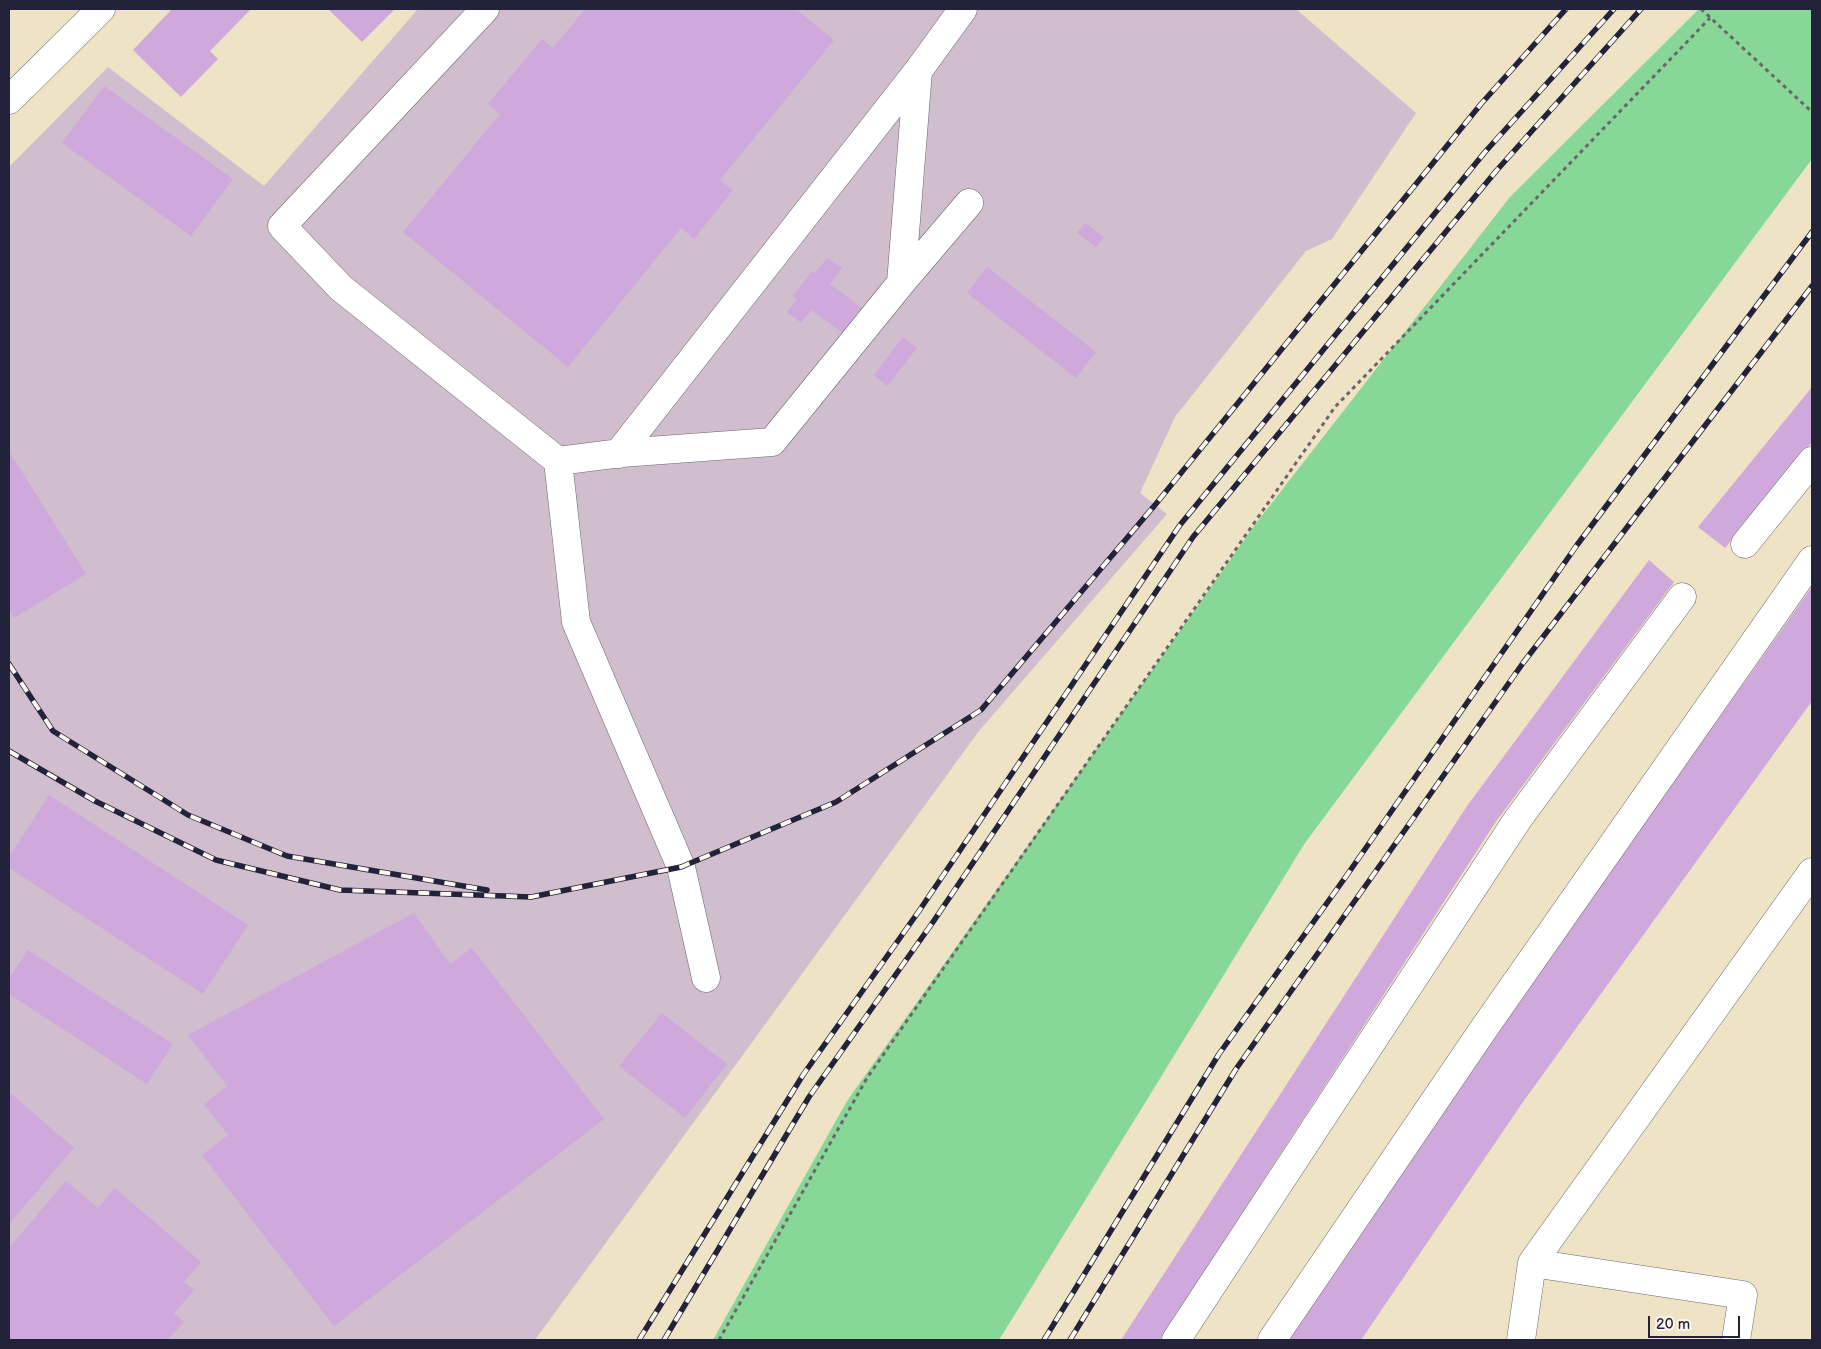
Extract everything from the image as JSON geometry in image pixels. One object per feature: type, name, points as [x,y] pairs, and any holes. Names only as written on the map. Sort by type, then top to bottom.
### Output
[{"type":"street","points":[[9,100],[101,9]]},
{"type":"street","points":[[485,9],[282,226],[341,288],[558,462],[576,622],[681,867],[706,978]]},
{"type":"street","points":[[618,454],[918,71],[963,9]]},
{"type":"street","points":[[901,283],[918,71]]},
{"type":"street","points":[[558,462],[618,454],[772,442],[901,283],[969,203]]},
{"type":"street","points":[[1745,544],[1812,461]]},
{"type":"street","points":[[1272,1340],[1485,1027],[1812,560]]},
{"type":"street","points":[[1176,1340],[1518,819],[1682,597]]},
{"type":"street","points":[[1520,1340],[1532,1263],[1812,872]]},
{"type":"street","points":[[1532,1263],[1743,1295],[1736,1340]]},
{"type":"path","points":[[1701,9],[1812,112]]},
{"type":"path","points":[[719,1340],[867,1078],[1335,406],[1710,18]]},
{"type":"shaded area","points":[[418,9],[1296,9],[1416,113],[1332,239],[1306,251],[1175,417],[1140,493],[1167,514],[979,731],[535,1340],[9,1340],[9,167],[108,67],[264,186]]},
{"type":"green space","points":[[1699,9],[1812,9],[1812,159],[1305,843],[999,1340],[713,1340],[847,1101],[1257,522],[1510,197]]},
{"type":"building","points":[[172,9],[251,9],[210,51],[218,59],[181,97],[133,50]]},
{"type":"building","points":[[328,9],[395,9],[362,42]]},
{"type":"building","points":[[585,9],[796,9],[834,40],[720,180],[733,190],[694,239],[681,228],[568,367],[403,232],[500,114],[488,104],[542,39],[553,48]]},
{"type":"building","points":[[104,86],[233,179],[191,236],[62,143]]},
{"type":"building","points":[[1085,223],[1104,237],[1096,247],[1077,233]]},
{"type":"building","points":[[827,258],[842,268],[830,284],[862,308],[843,333],[811,310],[801,323],[787,312],[797,299],[793,296],[812,271],[815,273]]},
{"type":"building","points":[[987,267],[1096,352],[1076,378],[967,293]]},
{"type":"building","points":[[903,337],[917,348],[887,386],[874,375]]},
{"type":"building","points":[[1812,387],[1812,442],[1725,548],[1698,527]]},
{"type":"building","points":[[9,451],[86,574],[14,618],[9,609]]},
{"type":"building","points":[[1649,560],[1674,582],[1495,823],[1160,1340],[1121,1340],[1467,806]]},
{"type":"building","points":[[1812,587],[1812,701],[1523,1102],[1361,1340],[1286,1340],[1462,1081]]},
{"type":"building","points":[[49,795],[248,925],[203,994],[9,868],[9,857]]},
{"type":"building","points":[[414,913],[450,964],[472,948],[604,1119],[334,1326],[202,1155],[228,1135],[204,1104],[227,1086],[188,1035]]},
{"type":"building","points":[[28,950],[173,1044],[147,1084],[9,994],[9,979]]},
{"type":"building","points":[[662,1013],[727,1064],[685,1118],[619,1066]]},
{"type":"building","points":[[9,1092],[74,1148],[9,1224]]},
{"type":"building","points":[[66,1181],[98,1208],[115,1188],[201,1262],[184,1282],[194,1290],[174,1313],[184,1322],[168,1340],[9,1340],[9,1248]]},
{"type":"railway","points":[[9,751],[95,801],[216,860],[340,890],[531,897],[681,867],[836,802],[981,710],[1155,505],[1481,104],[1566,9]]},
{"type":"railway","points":[[639,1340],[803,1075],[919,911],[1180,525],[1485,152],[1614,9]]},
{"type":"railway","points":[[664,1340],[809,1097],[933,922],[1193,537],[1497,170],[1641,9]]},
{"type":"railway","points":[[1044,1340],[1219,1054],[1347,875],[1577,545],[1812,232]]},
{"type":"railway","points":[[1070,1340],[1236,1069],[1523,663],[1812,286]]},
{"type":"railway","points":[[9,664],[53,731],[188,815],[287,856],[487,890]]}]
